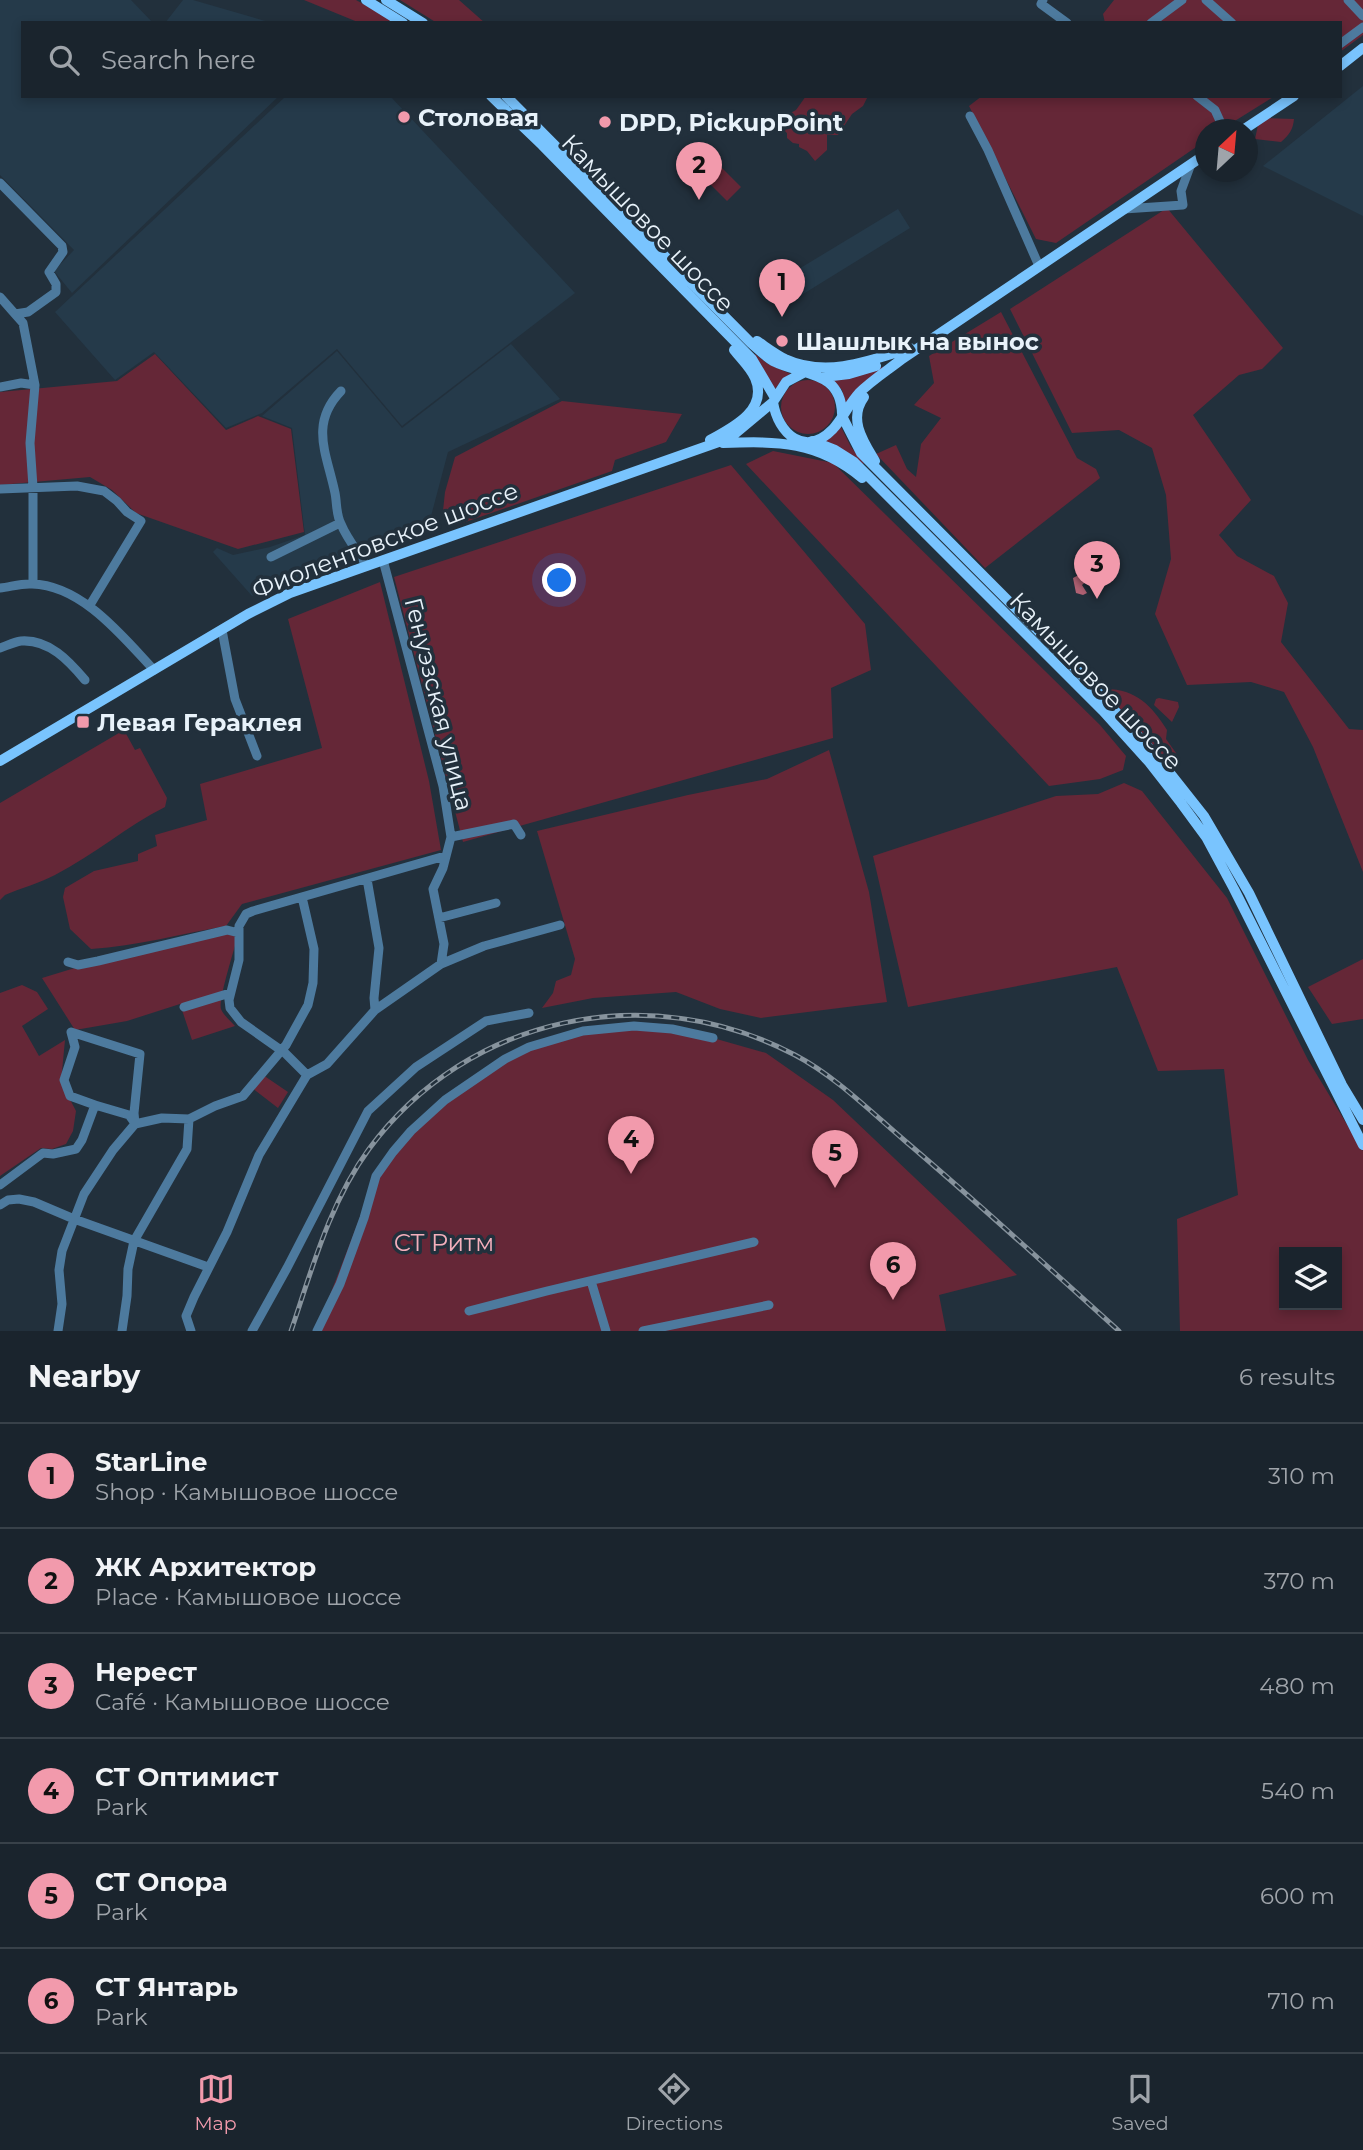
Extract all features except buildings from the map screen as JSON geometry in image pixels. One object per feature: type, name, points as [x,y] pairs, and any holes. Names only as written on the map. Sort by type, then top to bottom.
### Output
[{"type":"main road","points":[[366,0],[400,21]]},
{"type":"main road","points":[[386,0],[420,21]]},
{"type":"main road","points":[[1342,64],[1363,47]]},
{"type":"main road","name":"Камышовое шоссе","points":[[493,98],[752,359],[774,400],[781,428],[793,438]]},
{"type":"main road","name":"Камышовое шоссе","points":[[508,98],[751,343],[771,360],[803,373]]},
{"type":"main road","points":[[1258,120],[1291,98]]},
{"type":"main road","points":[[793,438],[812,441],[832,430],[860,392],[902,359],[1195,161]]},
{"type":"main road","points":[[688,453],[746,418],[756,403],[758,388],[749,368],[705,312]]},
{"type":"main road","points":[[722,314],[733,318],[757,341],[785,359],[809,367],[836,368],[923,344]]},
{"type":"main road","points":[[774,400],[786,382],[803,373],[824,377],[849,374],[902,359]]},
{"type":"main road","points":[[881,473],[865,445],[856,422],[856,414],[858,405],[866,394],[892,367]]},
{"type":"main road","points":[[824,377],[839,396],[842,415],[861,453],[881,473]]},
{"type":"main road","name":"Фиолентовское шоссе","points":[[0,761],[289,593],[717,444],[730,438],[774,400]]},
{"type":"main road","name":"Фиолентовское шоссе","points":[[730,438],[793,438]]},
{"type":"main road","name":"Камышовое шоссе","points":[[812,441],[835,450],[854,462],[1102,711],[1149,762],[1206,838],[1363,1145]]},
{"type":"main road","points":[[717,444],[794,444],[832,456],[860,475],[882,496],[894,502]]},
{"type":"main road","name":"Камышовое шоссе","points":[[881,473],[1082,676],[1158,758],[1204,816],[1254,904],[1342,1085],[1363,1120]]},
{"type":"street","points":[[1043,0],[1041,4],[1064,21]]},
{"type":"street","points":[[1154,21],[1182,0]]},
{"type":"street","points":[[1206,0],[1231,21]]},
{"type":"street","points":[[1348,0],[1363,16]]},
{"type":"street","points":[[1342,43],[1363,27]]},
{"type":"street","points":[[1199,98],[1214,110],[1218,119]]},
{"type":"street","points":[[970,116],[988,150],[1039,266]]},
{"type":"street","points":[[1124,209],[1183,205],[1181,191],[1191,164]]},
{"type":"street","points":[[0,183],[62,246],[63,252],[49,272],[57,292],[28,312],[15,314],[0,308]]},
{"type":"street","points":[[0,297],[23,323],[35,385],[30,443],[33,583]]},
{"type":"street","points":[[0,387],[21,383],[35,385]]},
{"type":"street","points":[[341,391],[329,403],[323,420],[323,442],[340,523],[367,566]]},
{"type":"street","points":[[0,489],[77,486],[104,491],[141,521],[90,605]]},
{"type":"street","points":[[271,557],[340,523]]},
{"type":"street","name":"Генуэзская улица","points":[[383,560],[443,786],[451,837],[443,868],[433,889],[444,944],[442,964]]},
{"type":"street","points":[[0,588],[33,583],[62,591],[90,605],[154,670]]},
{"type":"street","points":[[222,630],[235,699],[257,756]]},
{"type":"street","points":[[0,649],[21,641],[44,645],[67,659],[85,680]]},
{"type":"street","points":[[451,837],[514,824],[521,835]]},
{"type":"street","points":[[307,1075],[298,1063],[282,1050],[234,1016],[230,1008],[230,993],[239,960],[242,919],[246,914],[445,856]]},
{"type":"street","points":[[367,879],[379,948],[375,1010]]},
{"type":"street","points":[[58,1331],[62,1304],[59,1270],[62,1251],[84,1194],[114,1150],[135,1124],[162,1118],[189,1119],[243,1096],[282,1050],[312,993],[314,949],[302,897]]},
{"type":"street","points":[[439,918],[496,903]]},
{"type":"street","points":[[191,1331],[187,1322],[188,1310],[244,1195],[259,1155],[307,1075],[327,1064],[375,1010],[442,964],[484,946],[561,925]]},
{"type":"street","points":[[68,962],[78,965],[98,961],[227,930],[239,933]]},
{"type":"street","points":[[184,1007],[230,993]]},
{"type":"street","points":[[252,1331],[368,1111],[416,1068],[486,1021],[529,1013]]},
{"type":"street","points":[[317,1331],[340,1284],[376,1177],[411,1131],[445,1100],[529,1046],[583,1031],[634,1026],[713,1038]]},
{"type":"street","points":[[71,1032],[140,1054],[135,1124],[129,1115],[70,1097],[64,1080],[75,1047],[71,1032]]},
{"type":"street","points":[[0,1185],[43,1153],[53,1154],[76,1149],[95,1105]]},
{"type":"street","points":[[122,1331],[128,1269],[134,1241],[187,1149],[189,1119]]},
{"type":"street","points":[[3,1200],[34,1202],[208,1268]]},
{"type":"street","points":[[470,1311],[754,1242]]},
{"type":"street","points":[[591,1281],[606,1331]]},
{"type":"street","points":[[643,1331],[769,1305]]},
{"type":"shaded area","points":[[0,0],[131,0],[151,21],[21,21],[21,98],[277,98],[72,293],[54,271],[74,250],[0,175]]},
{"type":"shaded area","points":[[183,0],[193,0],[265,21],[167,21]]},
{"type":"shaded area","points":[[1363,86],[1363,216],[1263,166]]},
{"type":"shaded area","points":[[284,98],[392,98],[575,293],[402,426],[337,349],[262,413],[226,428],[154,352],[115,380],[55,312]]},
{"type":"shaded area","points":[[898,209],[910,228],[787,304],[774,284]]},
{"type":"shaded area","points":[[511,344],[560,399],[448,452],[430,520],[349,548],[352,558],[252,596],[213,552],[217,548],[233,555],[270,547],[305,535],[292,428],[262,416],[337,351],[402,428]]},
{"type":"shaded area","points":[[1099,561],[1104,570],[1096,572],[1082,585],[1087,593],[1076,593],[1073,578]]},
{"type":"green space","points":[[304,0],[356,0],[390,21],[355,21]]},
{"type":"green space","points":[[400,0],[459,0],[483,21],[434,21]]},
{"type":"green space","points":[[1114,0],[1363,0],[1363,35],[1342,51],[1342,21],[1105,21],[1103,14]]},
{"type":"green space","points":[[805,98],[867,98],[838,135],[827,135],[827,150],[815,161],[799,144],[787,138],[787,133],[774,123],[773,118],[778,114],[783,117],[796,110]]},
{"type":"green space","points":[[979,98],[1272,98],[1238,119],[1195,119],[1195,148],[1056,243],[1036,239],[969,106]]},
{"type":"green space","points":[[1264,118],[1294,119],[1290,132],[1281,142],[1258,139],[1258,125]]},
{"type":"green space","points":[[699,145],[741,187],[727,201],[685,159]]},
{"type":"green space","points":[[1167,208],[1283,348],[1262,369],[1239,375],[1193,415],[1251,500],[1219,535],[1237,556],[1274,576],[1288,603],[1281,642],[1349,729],[1363,730],[1363,872],[1313,747],[1284,692],[1251,682],[1187,685],[1155,614],[1171,559],[1166,495],[1152,448],[1119,430],[1072,433],[1010,309]]},
{"type":"green space","points":[[1001,312],[1077,458],[1096,469],[1100,478],[985,568],[876,454],[896,445],[907,469],[916,477],[921,444],[941,418],[914,405],[934,383],[929,356]]},
{"type":"green space","points":[[155,354],[226,430],[258,416],[291,429],[304,532],[238,549],[136,513],[112,490],[90,477],[0,485],[0,392],[117,381]]},
{"type":"green space","points":[[755,354],[768,364],[791,374],[774,390]]},
{"type":"green space","points":[[886,366],[846,406],[842,390],[833,380]]},
{"type":"green space","points":[[808,380],[827,388],[835,407],[827,426],[808,434],[789,426],[781,407],[789,388]]},
{"type":"green space","points":[[562,401],[682,414],[666,442],[615,460],[612,471],[454,526],[443,511],[445,492],[455,457]]},
{"type":"green space","points":[[840,425],[851,447],[864,463],[862,465],[824,441]]},
{"type":"green space","points":[[773,451],[833,463],[1100,725],[1126,756],[1123,770],[1100,779],[1049,786],[746,464]]},
{"type":"green space","points":[[731,465],[865,624],[871,670],[831,688],[833,738],[463,842],[394,577]]},
{"type":"green space","points":[[380,582],[429,781],[441,850],[242,904],[226,926],[142,943],[91,949],[70,929],[63,897],[65,888],[94,871],[138,861],[138,854],[157,846],[155,835],[207,820],[200,784],[322,748],[288,619]]},
{"type":"green space","points":[[1106,689],[1126,692],[1149,706],[1167,730],[1166,739],[1176,753],[1180,764],[1178,767],[1174,768],[1106,693]]},
{"type":"green space","points":[[1159,698],[1178,702],[1179,707],[1172,722],[1154,705]]},
{"type":"green space","points":[[124,730],[135,750],[140,748],[167,798],[165,807],[69,867],[43,881],[5,895],[0,900],[0,803]]},
{"type":"green space","points":[[829,750],[869,892],[887,1002],[761,1018],[720,1009],[676,992],[593,998],[542,1008],[553,993],[556,981],[571,975],[575,959],[537,831],[767,779]]},
{"type":"green space","points":[[1124,783],[1142,791],[1227,898],[1308,1060],[1363,1151],[1363,1331],[1180,1331],[1177,1219],[1238,1195],[1224,1069],[1158,1071],[1117,967],[908,1007],[873,856],[1056,796],[1098,794]]},
{"type":"green space","points":[[225,930],[237,938],[224,986],[221,1009],[235,1026],[192,1040],[180,1004],[127,1021],[75,1030],[42,978],[78,967]]},
{"type":"green space","points":[[1363,959],[1363,1019],[1332,1024],[1308,987]]},
{"type":"green space","points":[[22,985],[37,992],[48,1009],[22,1026],[39,1056],[65,1040],[61,1082],[76,1111],[73,1131],[66,1144],[52,1149],[41,1148],[0,1176],[0,993]]},
{"type":"green space","name":"СТ Ритм","points":[[634,1026],[713,1038],[766,1053],[833,1100],[1017,1275],[939,1295],[946,1331],[316,1331],[376,1176],[411,1131],[493,1068],[529,1047],[583,1031]]},
{"type":"green space","points":[[263,1075],[288,1092],[278,1108],[252,1088]]},
{"type":"railway","points":[[291,1331],[323,1237],[343,1191],[369,1149],[410,1103],[457,1067],[509,1040],[564,1023],[622,1016],[681,1018],[739,1031],[810,1063],[865,1106],[1119,1331]]},
{"type":"place","name":"Столовая","points":[[404,117]]},
{"type":"place","name":"DPD, PickupPoint","points":[[605,122]]},
{"type":"place","name":"ЖК Архитектор","points":[[699,200]]},
{"type":"place","name":"StarLine","points":[[782,317]]},
{"type":"place","name":"Шашлык на вынос","points":[[782,341]]},
{"type":"place","name":"Нерест","points":[[1097,599]]},
{"type":"place","name":"Левая Гераклея","points":[[83,722]]},
{"type":"place","name":"СТ Оптимист","points":[[631,1174]]},
{"type":"place","name":"СТ Опора","points":[[835,1188]]},
{"type":"place","name":"СТ Янтарь","points":[[893,1300]]}]
